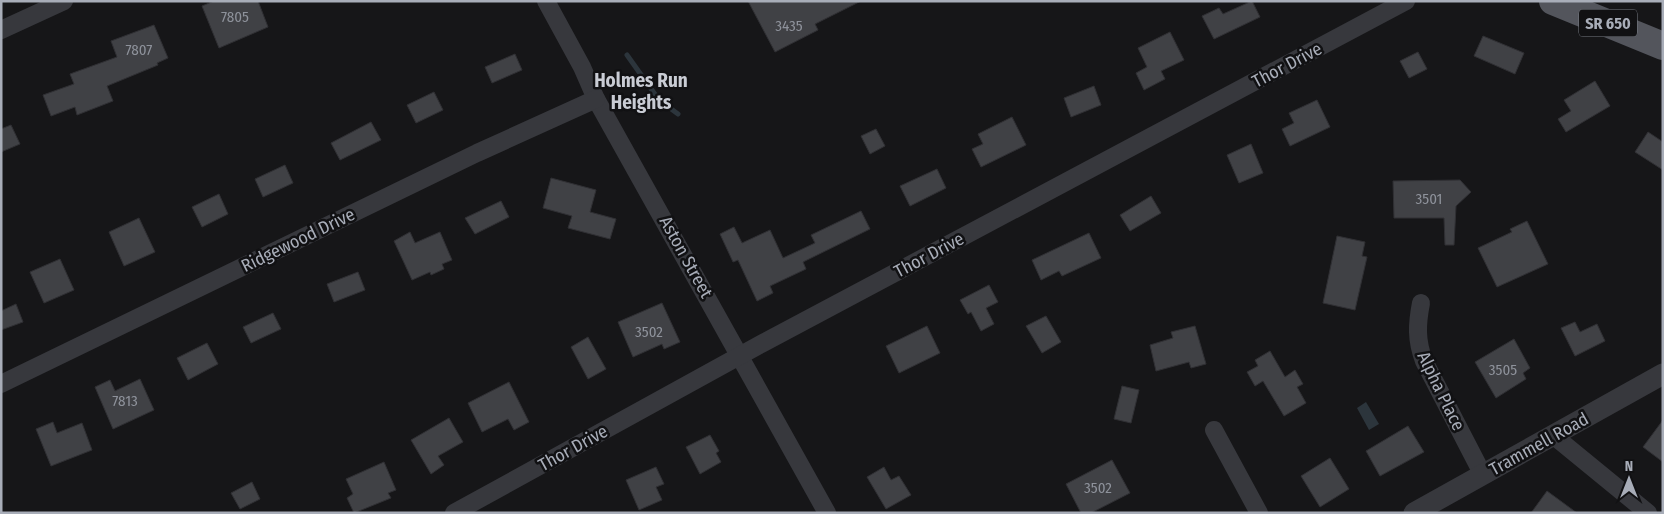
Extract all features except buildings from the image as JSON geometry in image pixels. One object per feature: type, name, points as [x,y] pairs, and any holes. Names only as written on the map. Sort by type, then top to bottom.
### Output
[{"type":"main road","name":"SR 650","points":[[1564,3],[1663,46]]},
{"type":"street","points":[[1,30],[64,1]]},
{"type":"street","name":"Aston Street","points":[[546,1],[582,67],[596,98],[827,513]]},
{"type":"street","name":"Thor Drive","points":[[454,513],[741,356],[1406,1]]},
{"type":"street","name":"Ridgewood Drive","points":[[1,384],[477,153],[596,98]]},
{"type":"street","name":"Alpha Place","points":[[1420,302],[1416,327],[1418,344],[1424,361],[1483,475]]},
{"type":"street","name":"Trammell Road","points":[[1414,513],[1663,374]]},
{"type":"street","points":[[1214,430],[1259,513]]},
{"type":"street","points":[[1554,436],[1648,513]]},
{"type":"shaded area","points":[[1366,402],[1379,424],[1369,430],[1357,408]]},
{"type":"waterway","points":[[627,55],[659,100],[678,114]]},
{"type":"district","name":"Holmes Run Heights","points":[[641,91]]}]
